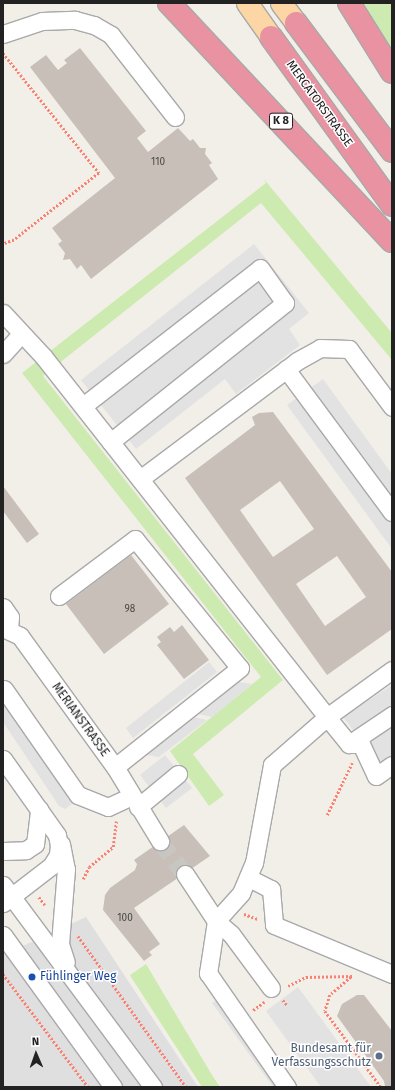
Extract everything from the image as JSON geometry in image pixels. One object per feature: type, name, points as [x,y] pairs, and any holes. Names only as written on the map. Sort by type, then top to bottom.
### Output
[{"type":"highway","points":[[349,3],[392,72]]},
{"type":"highway","name":"K 8","points":[[167,5],[257,94],[392,241]]},
{"type":"highway","points":[[296,23],[392,151]]},
{"type":"highway","name":"MERCATORSTRASSE","points":[[271,37],[392,205]]},
{"type":"main road","name":"MERCATORSTRASSE","points":[[247,3],[271,37]]},
{"type":"main road","points":[[281,3],[296,23]]},
{"type":"street","points":[[3,34],[42,21],[75,20],[94,25],[111,35],[174,117]]},
{"type":"street","points":[[82,406],[260,268],[285,303],[110,442]]},
{"type":"street","points":[[3,313],[43,356],[327,717],[355,744],[376,776],[392,765]]},
{"type":"street","points":[[3,354],[21,334]]},
{"type":"street","points":[[140,480],[286,369],[320,348],[349,348],[392,406]]},
{"type":"street","points":[[286,369],[392,512]]},
{"type":"street","points":[[59,596],[135,539],[240,668],[114,767]]},
{"type":"street","points":[[3,607],[10,617],[6,628]]},
{"type":"street","name":"MERIANSTRASSE","points":[[6,628],[20,636],[114,767],[160,841]]},
{"type":"street","points":[[287,1087],[208,973],[216,920],[231,907],[249,878],[254,863],[272,765],[327,717],[392,670]]},
{"type":"street","points":[[4,689],[78,795],[108,807],[135,802],[178,774]]},
{"type":"street","points":[[355,744],[392,715]]},
{"type":"street","points":[[3,759],[57,835],[65,852],[66,869],[60,944],[69,972]]},
{"type":"street","points":[[3,851],[26,850],[35,844],[39,809]]},
{"type":"street","points":[[57,835],[58,855],[50,866],[6,895],[69,972],[153,1087]]},
{"type":"street","points":[[185,874],[216,920],[231,934],[275,991]]},
{"type":"street","points":[[249,878],[271,889],[274,925],[392,974]]},
{"type":"street","points":[[3,936],[113,1087]]},
{"type":"path","points":[[3,53],[99,173],[14,240],[3,244]]},
{"type":"path","points":[[327,815],[355,744]]},
{"type":"path","points":[[79,886],[89,867],[113,847],[117,824],[108,807]]},
{"type":"path","points":[[231,907],[274,925]]},
{"type":"path","points":[[76,933],[186,1087]]},
{"type":"path","points":[[3,974],[88,1087]]},
{"type":"path","points":[[248,1005],[252,1010],[275,991],[296,980],[306,977],[351,977],[358,975]]},
{"type":"path","points":[[351,977],[330,995],[324,1011],[381,1087]]},
{"type":"shaded area","points":[[254,244],[309,313],[289,329],[300,345],[236,394],[225,379],[136,449],[81,380]]},
{"type":"shaded area","points":[[323,379],[392,474],[392,549],[287,405]]},
{"type":"shaded area","points":[[209,662],[217,672],[133,738],[126,728]]},
{"type":"shaded area","points":[[239,682],[252,684],[212,717],[198,714]]},
{"type":"shaded area","points":[[392,685],[392,781],[343,717]]},
{"type":"shaded area","points":[[3,699],[76,801],[65,809],[59,806],[3,722]]},
{"type":"shaded area","points":[[193,717],[207,720],[159,757],[146,755]]},
{"type":"shaded area","points":[[165,755],[192,788],[166,808],[140,775]]},
{"type":"shaded area","points":[[86,917],[198,1087],[3,1087],[3,955]]},
{"type":"shaded area","points":[[298,987],[371,1087],[321,1087],[266,1011]]},
{"type":"shaded area","points":[[216,1000],[280,1087],[273,1087],[212,1003]]},
{"type":"green space","points":[[364,3],[392,3],[392,50]]},
{"type":"green space","points":[[263,178],[392,333],[392,360],[261,203],[43,376],[283,680],[193,754],[224,795],[209,806],[170,751],[261,677],[22,373],[266,183]]},
{"type":"green space","points":[[146,964],[220,1087],[202,1087],[131,977],[130,975]]},
{"type":"building","points":[[80,48],[146,131],[137,138],[148,152],[178,128],[190,141],[193,139],[200,148],[206,148],[205,154],[212,163],[209,165],[218,179],[91,279],[81,265],[77,269],[70,259],[63,260],[65,253],[58,244],[62,241],[52,228],[115,178],[30,67],[46,55],[58,70],[67,63],[64,60]]},
{"type":"building","points":[[273,412],[392,572],[392,629],[327,675],[185,478],[255,425],[252,417],[259,413]],"holes":[[[280,481],[314,529],[273,557],[240,510]],[[337,556],[366,597],[325,626],[296,584]]]},
{"type":"building","points":[[3,486],[39,534],[27,543],[3,511]]},
{"type":"building","points":[[131,555],[169,604],[104,654],[66,604]]},
{"type":"building","points":[[182,625],[209,660],[184,679],[157,645],[161,642],[157,637],[170,627],[174,632]]},
{"type":"building","points":[[184,825],[210,856],[134,908],[160,944],[149,952],[152,955],[144,961],[103,910],[105,895],[110,888],[135,870],[137,864],[134,860]]},
{"type":"building","name":"Bundesamt für Verfassungsschutz","points":[[357,995],[364,995],[392,1031],[392,1087],[385,1086],[384,1081],[337,1016],[342,1004]]},
{"type":"tunnel","points":[[160,841],[185,874]]},
{"type":"place","name":"Fühlinger Weg","points":[[32,977]]},
{"type":"place","name":"Bundesamt für Verfassungsschutz","points":[[379,1056]]}]
